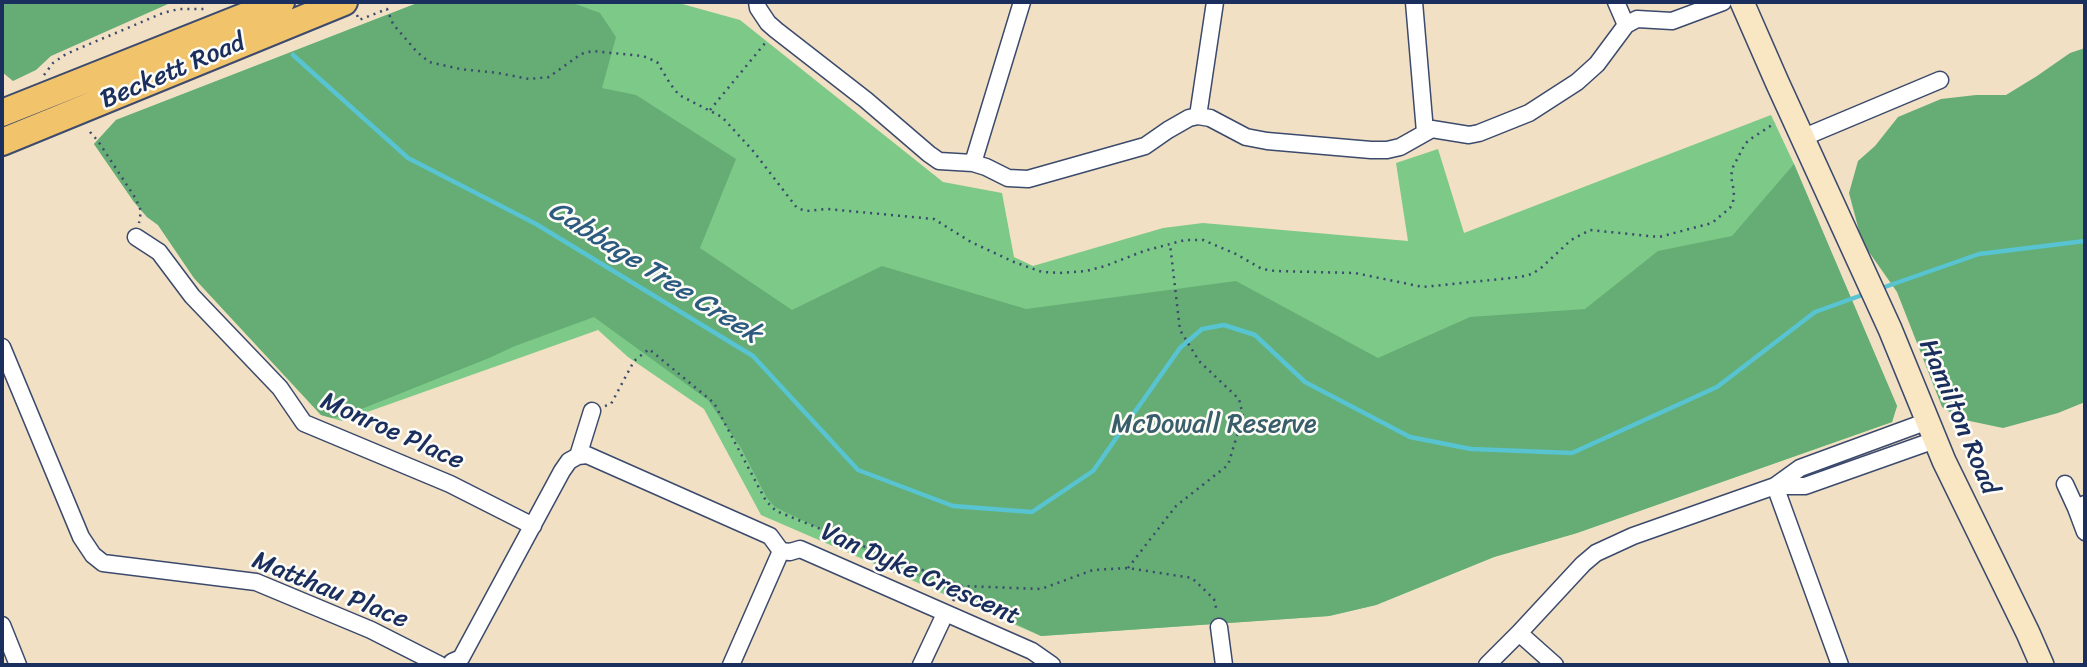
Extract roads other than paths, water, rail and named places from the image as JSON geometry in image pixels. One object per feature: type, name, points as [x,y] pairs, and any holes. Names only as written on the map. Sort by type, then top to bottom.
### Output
[{"type":"main road","name":"Beckett Road","points":[[2,113],[281,2]]},
{"type":"main road","name":"Hamilton Road","points":[[1742,2],[1890,329],[1966,510],[2042,665]]},
{"type":"main road","name":"Hamilton Road","points":[[1759,2],[1789,76],[1827,189]]},
{"type":"main road","name":"Beckett Road","points":[[2,142],[350,6]]},
{"type":"street","points":[[757,2],[768,23],[866,100],[929,154],[939,161],[973,163],[1008,178],[1028,178],[1145,146],[1189,118],[1198,116],[1210,118],[1246,137],[1266,141],[1371,150],[1400,147],[1432,129],[1469,135],[1479,133],[1529,113],[1577,82],[1597,64],[1626,25],[1637,19],[1672,21],[1723,2]]},
{"type":"street","points":[[973,163],[1022,2]]},
{"type":"street","points":[[1198,116],[1214,2]]},
{"type":"street","points":[[1414,2],[1425,132]]},
{"type":"street","points":[[1616,2],[1626,25]]},
{"type":"street","points":[[1809,135],[1940,80]]},
{"type":"street","name":"Monroe Place","points":[[136,237],[159,252],[192,296],[280,388],[304,423],[450,484],[533,526]]},
{"type":"street","name":"Matthau Place","points":[[2,347],[81,537],[93,555],[103,563],[256,582],[371,630],[440,665]]},
{"type":"street","points":[[451,665],[461,658],[562,471],[569,461],[578,456],[592,411]]},
{"type":"street","points":[[1487,665],[1596,553],[1633,536],[1774,486],[1805,486],[1931,430]]},
{"type":"street","name":"Van Dyke Crescent","points":[[578,456],[587,455],[601,460],[770,536],[781,551],[800,550],[1032,651],[1052,665]]},
{"type":"street","points":[[2065,484],[2080,506],[2085,532]]},
{"type":"street","points":[[1774,486],[1840,665]]},
{"type":"street","points":[[730,665],[781,551]]},
{"type":"street","points":[[922,665],[944,614]]},
{"type":"street","points":[[2,625],[17,660]]},
{"type":"street","points":[[1219,626],[1224,665]]},
{"type":"street","points":[[1519,634],[1555,665]]},
{"type":"waterway","name":"Cabbage Tree Creek","points":[[293,55],[408,158],[536,224],[753,356],[858,470],[953,506],[1032,512],[1093,471],[1180,348],[1202,329],[1224,325],[1255,335],[1305,382],[1410,437],[1471,449],[1572,453],[1717,387],[1815,312],[1865,294]]},
{"type":"waterway","name":"Cabbage Tree Creek","points":[[1879,289],[1979,254],[2085,241]]},
{"type":"park label","name":"McDowall Reserve","points":[[1214,425]]}]
